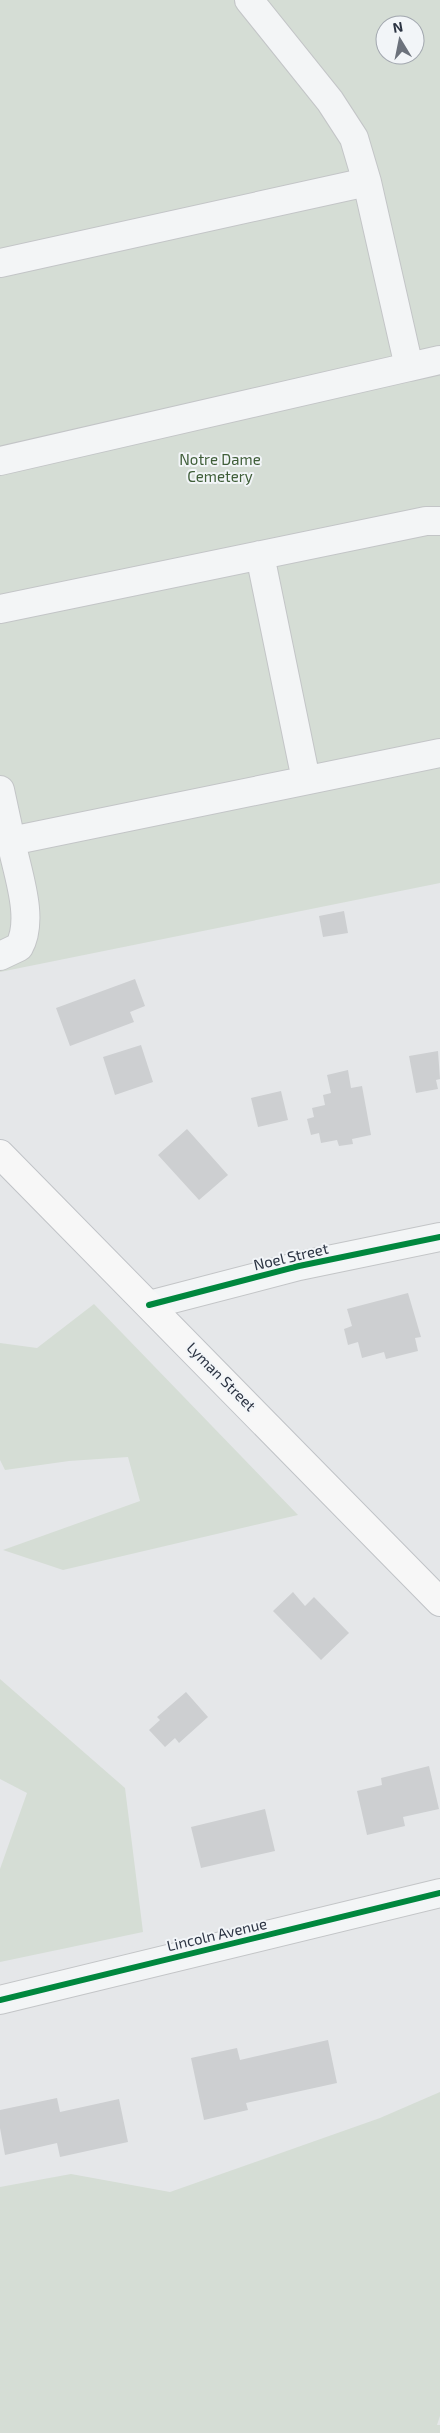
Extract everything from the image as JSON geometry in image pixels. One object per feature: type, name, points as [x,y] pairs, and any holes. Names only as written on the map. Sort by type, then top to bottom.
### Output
[{"type":"main road","name":"Lyman Street","points":[[6,1168],[149,1305],[440,1602]]},
{"type":"street","points":[[249,0],[344,120],[354,138],[367,182],[409,367]]},
{"type":"street","points":[[0,263],[367,182]]},
{"type":"street","points":[[0,461],[440,360]]},
{"type":"street","points":[[0,609],[426,521],[440,521]]},
{"type":"street","points":[[260,555],[306,780]]},
{"type":"street","points":[[11,841],[440,753]]},
{"type":"street","points":[[0,790],[26,914],[26,932],[19,948],[0,956]]},
{"type":"street","name":"Noel Street","points":[[149,1305],[299,1266],[440,1237]]},
{"type":"street","name":"Lincoln Avenue","points":[[0,2000],[440,1893]]},
{"type":"green space","name":"Notre Dame Cemetery","points":[[0,0],[440,0],[440,883],[0,972]]},
{"type":"green space","points":[[94,1304],[298,1515],[63,1570],[3,1550],[140,1501],[128,1457],[69,1461],[5,1470],[0,1460],[0,1343],[37,1348]]},
{"type":"green space","points":[[0,1679],[125,1788],[143,1932],[0,1962],[0,1869],[27,1793],[0,1779]]},
{"type":"green space","points":[[440,2092],[440,2416],[437,2425],[440,2425],[440,2433],[0,2433],[0,2187],[71,2174],[170,2192],[380,2118]]},
{"type":"building","points":[[344,911],[348,933],[323,937],[319,916]]},
{"type":"building","points":[[135,979],[145,1006],[130,1012],[134,1022],[70,1046],[56,1008]]},
{"type":"building","points":[[141,1045],[153,1082],[115,1095],[103,1057]]},
{"type":"building","points":[[438,1051],[440,1079],[436,1080],[438,1089],[416,1093],[409,1056]]},
{"type":"building","points":[[348,1070],[351,1088],[362,1086],[371,1135],[352,1139],[353,1144],[339,1146],[337,1140],[321,1143],[319,1133],[311,1135],[307,1119],[314,1117],[312,1108],[325,1105],[323,1095],[331,1093],[327,1075]]},
{"type":"building","points":[[281,1091],[288,1120],[258,1127],[251,1098]]},
{"type":"building","points":[[187,1129],[228,1175],[199,1200],[158,1155]]},
{"type":"building","points":[[408,1293],[421,1337],[415,1338],[418,1351],[386,1359],[384,1352],[362,1358],[358,1342],[348,1345],[344,1329],[352,1326],[347,1309]]},
{"type":"building","points":[[293,1592],[305,1606],[314,1597],[349,1633],[321,1660],[273,1611]]},
{"type":"building","points":[[186,1692],[208,1717],[179,1743],[175,1738],[165,1747],[149,1730],[160,1720],[157,1717]]},
{"type":"building","points":[[429,1766],[439,1809],[403,1817],[405,1826],[367,1835],[357,1791],[382,1785],[381,1778]]},
{"type":"building","points":[[265,1809],[275,1851],[201,1868],[191,1827]]},
{"type":"building","points":[[328,2040],[337,2083],[246,2103],[248,2110],[204,2120],[191,2058],[237,2048],[240,2060]]},
{"type":"building","points":[[57,2098],[60,2112],[119,2099],[128,2142],[60,2157],[57,2143],[5,2155],[0,2128],[0,2110]]},
{"type":"cycle path","points":[[149,1305],[299,1266],[440,1237]]},
{"type":"cycle path","points":[[0,2000],[440,1893]]}]
